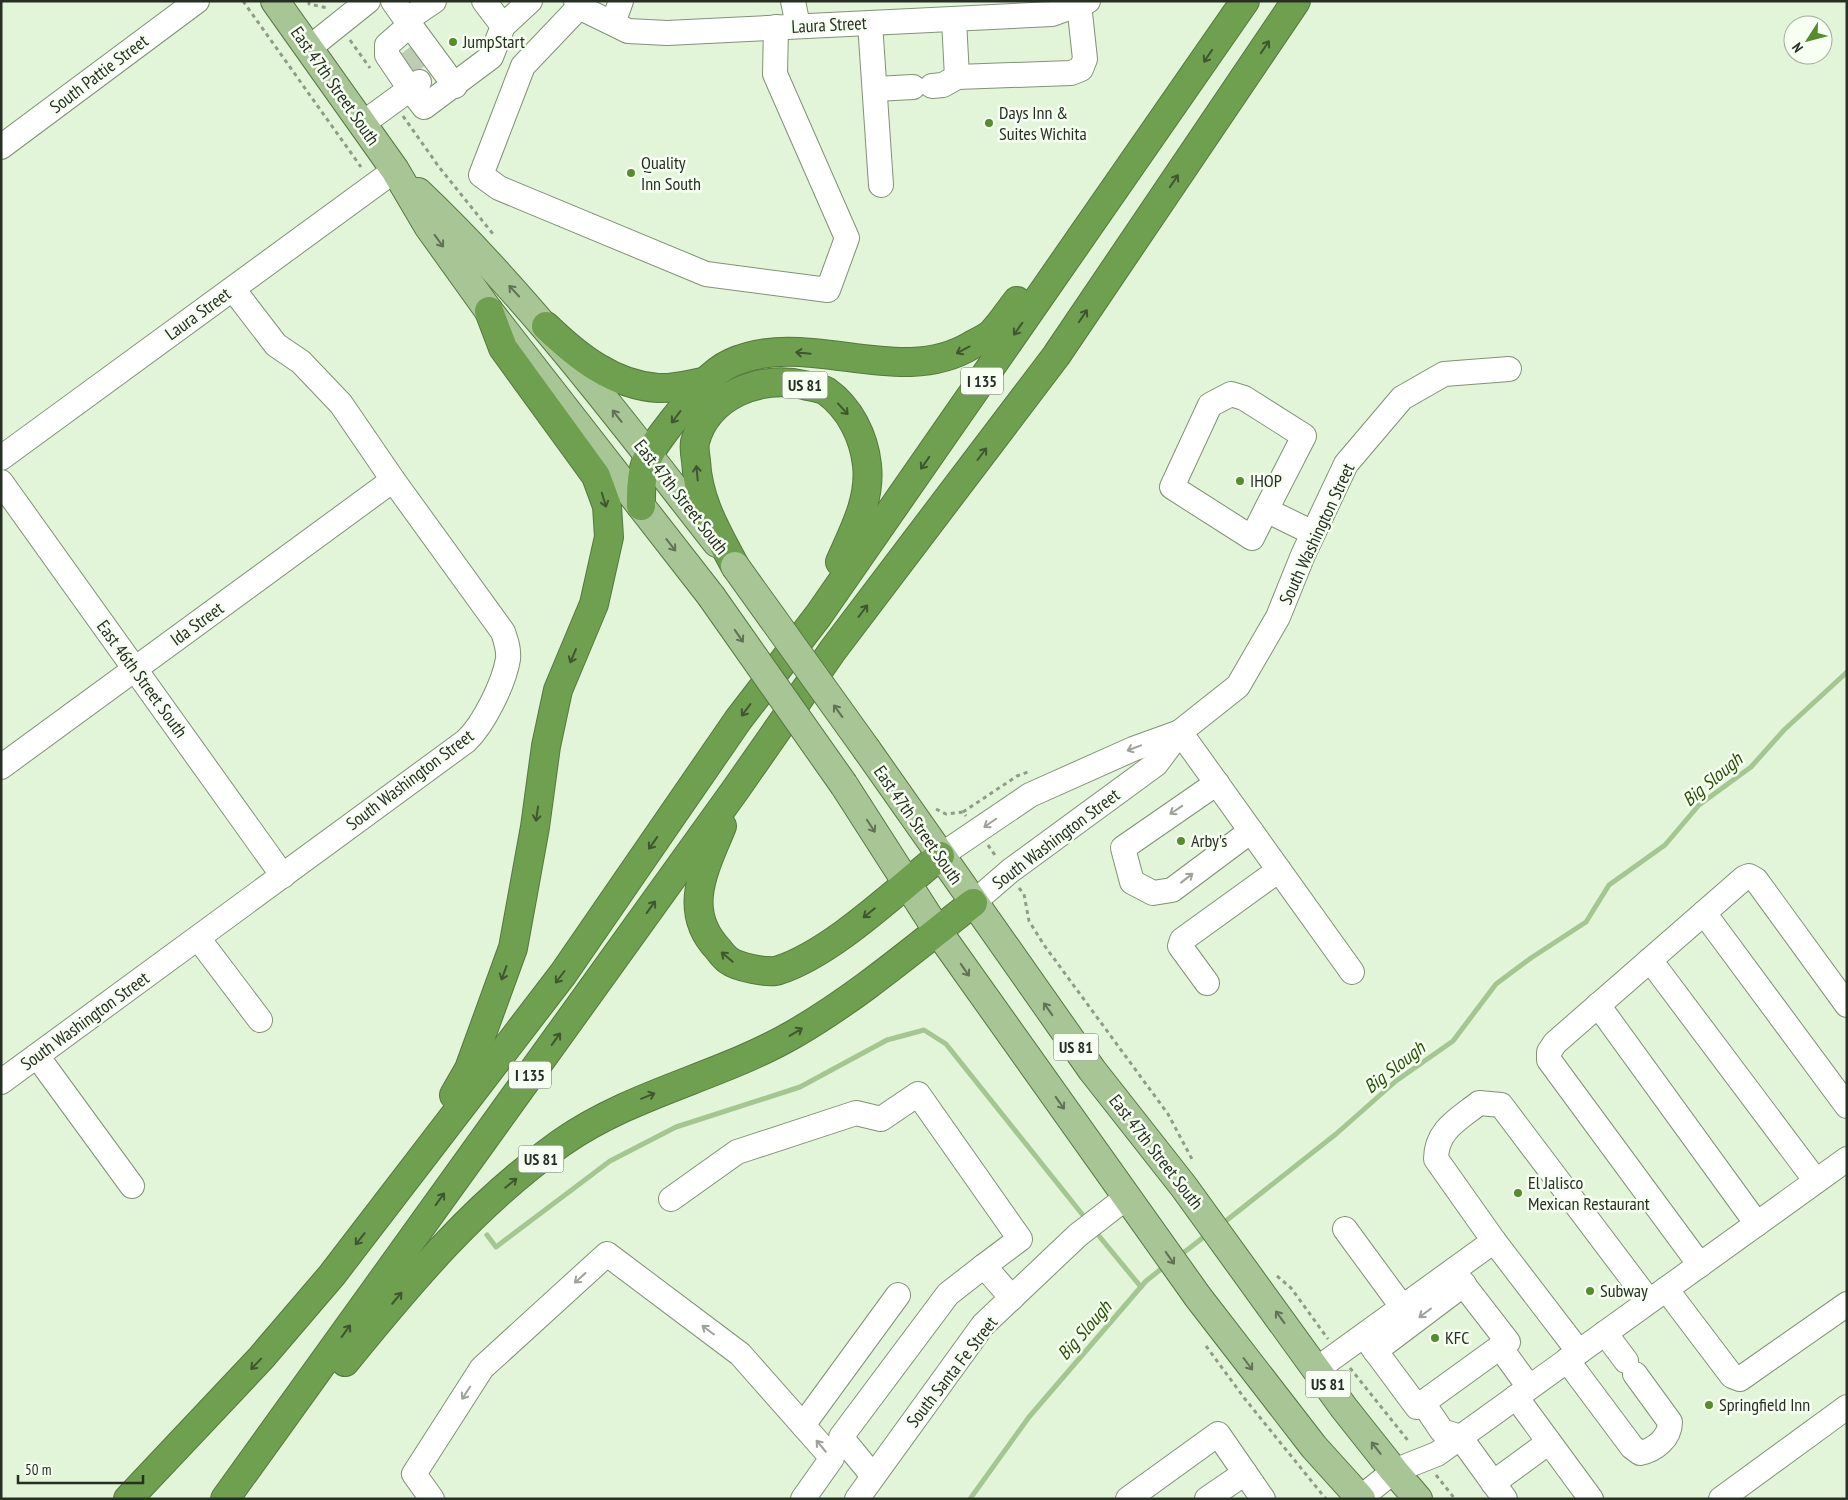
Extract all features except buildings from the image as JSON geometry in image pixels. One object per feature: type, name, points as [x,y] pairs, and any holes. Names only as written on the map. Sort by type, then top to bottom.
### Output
[{"type":"highway","name":"I 135","points":[[128,1499],[262,1358],[390,1201],[563,974],[738,720],[818,616],[1245,1]]},
{"type":"highway","name":"I 135","points":[[226,1499],[736,789],[833,650],[1056,356],[1296,1]]},
{"type":"highway","points":[[641,506],[641,488],[647,454],[707,381],[730,363],[752,356],[785,351],[899,362],[926,362],[958,354],[991,334],[1059,247],[1146,146]]},
{"type":"highway","points":[[390,1201],[470,1069],[513,948],[535,827],[546,746],[558,690],[594,604],[609,537],[607,506],[596,476],[503,348],[489,311]]},
{"type":"highway","points":[[546,326],[575,353],[620,380],[659,388],[707,381]]},
{"type":"highway","name":"US 81","points":[[735,566],[703,505],[698,487],[695,444],[704,421],[719,402],[737,392],[773,382],[800,384],[825,390],[847,413],[860,433],[867,467],[862,512],[818,616]]},
{"type":"highway","points":[[736,789],[699,884],[698,912],[709,940],[729,961],[749,968],[778,971],[808,956],[842,935],[940,856]]},
{"type":"highway","name":"US 81","points":[[233,1499],[399,1295],[460,1229],[497,1194],[562,1142],[635,1101],[730,1064],[794,1034],[907,956],[973,903]]},
{"type":"main road","name":"East 47th Street South","points":[[275,1],[395,170],[428,226],[489,311],[711,596],[844,785],[937,930],[1198,1297],[1314,1447],[1360,1499]]},
{"type":"main road","name":"East 47th Street South","points":[[395,170],[451,222],[546,326],[735,566],[1092,1070],[1186,1190],[1241,1265],[1328,1361],[1394,1471],[1418,1499]]},
{"type":"street","name":"South Pattie Street","points":[[1,147],[197,1]]},
{"type":"street","points":[[308,48],[368,1]]},
{"type":"street","points":[[434,1],[403,15],[387,45],[388,55],[416,72],[455,86]]},
{"type":"street","points":[[484,1],[503,26]]},
{"type":"street","points":[[403,15],[424,107],[455,86],[490,57],[503,26],[530,1]]},
{"type":"street","points":[[613,23],[621,1]]},
{"type":"street","points":[[578,3],[522,66],[481,175],[499,188],[706,274],[828,290],[847,238],[775,74],[792,1]]},
{"type":"street","name":"Laura Street","points":[[578,3],[628,31],[667,33],[870,23],[919,11],[954,20],[1052,14],[1084,3]]},
{"type":"street","points":[[874,89],[944,85],[958,77],[1071,73],[1081,69],[1085,59],[1084,3]]},
{"type":"street","points":[[954,20],[958,77]]},
{"type":"street","points":[[870,23],[881,185]]},
{"type":"street","points":[[362,124],[416,72]]},
{"type":"street","name":"Laura Street","points":[[1,458],[395,170]]},
{"type":"street","name":"South Washington Street","points":[[1,1082],[476,732],[494,699],[508,659],[508,644],[503,632],[393,480],[341,404],[301,362],[276,345],[233,289]]},
{"type":"street","name":"South Washington Street","points":[[973,903],[1008,873],[1156,764],[1180,732],[1238,686],[1278,617],[1314,532],[1346,464],[1402,398],[1444,374],[1509,369]]},
{"type":"street","points":[[1231,394],[1244,398],[1304,436],[1266,510],[1252,538],[1172,487],[1210,405],[1231,394]]},
{"type":"street","name":"Ida Street","points":[[1,767],[393,480]]},
{"type":"street","name":"East 46th Street South","points":[[1,482],[283,876]]},
{"type":"street","points":[[1266,510],[1314,532]]},
{"type":"street","points":[[1180,732],[1352,972]]},
{"type":"street","name":"South Washington Street","points":[[940,856],[1030,795],[1133,749],[1180,732]]},
{"type":"street","points":[[1217,783],[1123,848],[1132,882],[1153,893],[1172,890],[1251,831]]},
{"type":"street","points":[[1207,983],[1180,946],[1182,940],[1279,870]]},
{"type":"street","points":[[1700,1265],[1549,1060],[1549,1052],[1555,1043],[1598,1005],[1704,912],[1744,878],[1749,876],[1756,880],[1847,1005]]},
{"type":"street","points":[[1704,912],[1847,1106]]},
{"type":"street","points":[[198,938],[260,1020]]},
{"type":"street","points":[[1650,960],[1816,1181]]},
{"type":"street","points":[[1598,1005],[1757,1224]]},
{"type":"street","points":[[37,1056],[132,1186]]},
{"type":"street","points":[[671,1199],[737,1152],[856,1113],[881,1119],[918,1094],[1020,1239],[948,1294],[841,1437],[873,1476]]},
{"type":"street","points":[[1605,1333],[1670,1422],[1670,1431],[1666,1438],[1647,1451],[1640,1453],[1632,1447],[1573,1356],[1436,1159],[1436,1147],[1444,1131],[1479,1103],[1502,1105],[1657,1295],[1732,1376],[1740,1379],[1847,1304]]},
{"type":"street","points":[[1360,1499],[1394,1471],[1437,1454],[1847,1159]]},
{"type":"street","name":"South Santa Fe Street","points":[[856,1499],[983,1325],[1078,1235],[1127,1197]]},
{"type":"street","points":[[1345,1229],[1403,1308]]},
{"type":"street","points":[[1328,1361],[1370,1344],[1459,1277],[1494,1241]]},
{"type":"street","points":[[432,1499],[414,1474],[482,1368],[607,1254],[740,1354],[832,1458],[803,1499]]},
{"type":"street","points":[[984,1266],[1012,1298]]},
{"type":"street","points":[[1370,1344],[1403,1308],[1459,1277]]},
{"type":"street","points":[[1370,1344],[1417,1407],[1508,1342],[1459,1277]]},
{"type":"street","points":[[803,1424],[898,1295]]},
{"type":"street","points":[[1500,1348],[1549,1442],[1591,1499]]},
{"type":"street","points":[[1423,1403],[1442,1431],[1460,1437],[1499,1491],[1549,1442]]},
{"type":"street","points":[[1721,1499],[1847,1407]]},
{"type":"street","points":[[1128,1499],[1218,1434],[1263,1499]]},
{"type":"street","points":[[1207,1499],[1245,1473]]},
{"type":"path","points":[[243,1],[361,167]]},
{"type":"path","points":[[309,1],[310,4],[327,7],[372,71]]},
{"type":"path","points":[[416,72],[439,167],[495,237]]},
{"type":"path","points":[[931,802],[936,809],[946,814],[963,812],[1024,894],[1029,921],[1168,1114],[1194,1164]]},
{"type":"path","points":[[1271,1270],[1291,1288],[1328,1361],[1423,1459],[1455,1499]]},
{"type":"waterway","name":"Big Slough","points":[[1222,1224],[1336,1134],[1396,1081],[1453,1041],[1496,984],[1531,958],[1586,922],[1609,885],[1665,845],[1699,805],[1751,767],[1784,730],[1847,672]]},
{"type":"waterway","points":[[487,1235],[496,1247],[610,1161],[676,1127],[800,1087],[887,1040],[924,1030],[946,1044],[1082,1214]]},
{"type":"waterway","name":"Big Slough","points":[[1178,1257],[1209,1233]]},
{"type":"waterway","points":[[1099,1236],[1141,1287]]},
{"type":"waterway","name":"Big Slough","points":[[970,1499],[1029,1417],[1146,1281],[1165,1266]]},
{"type":"tunnel","points":[[406,65],[418,56]]},
{"type":"place","name":"JumpStart","points":[[453,42]]},
{"type":"place","name":"Days Inn & Suites Wichita","points":[[989,123]]},
{"type":"place","name":"Quality Inn South","points":[[631,173]]},
{"type":"place","name":"IHOP","points":[[1240,481]]},
{"type":"place","name":"Arby's","points":[[1181,841]]},
{"type":"place","name":"El Jalisco Mexican Restaurant","points":[[1518,1193]]},
{"type":"place","name":"Subway","points":[[1590,1291]]},
{"type":"place","name":"KFC","points":[[1435,1338]]},
{"type":"place","name":"Springfield Inn","points":[[1709,1405]]}]
